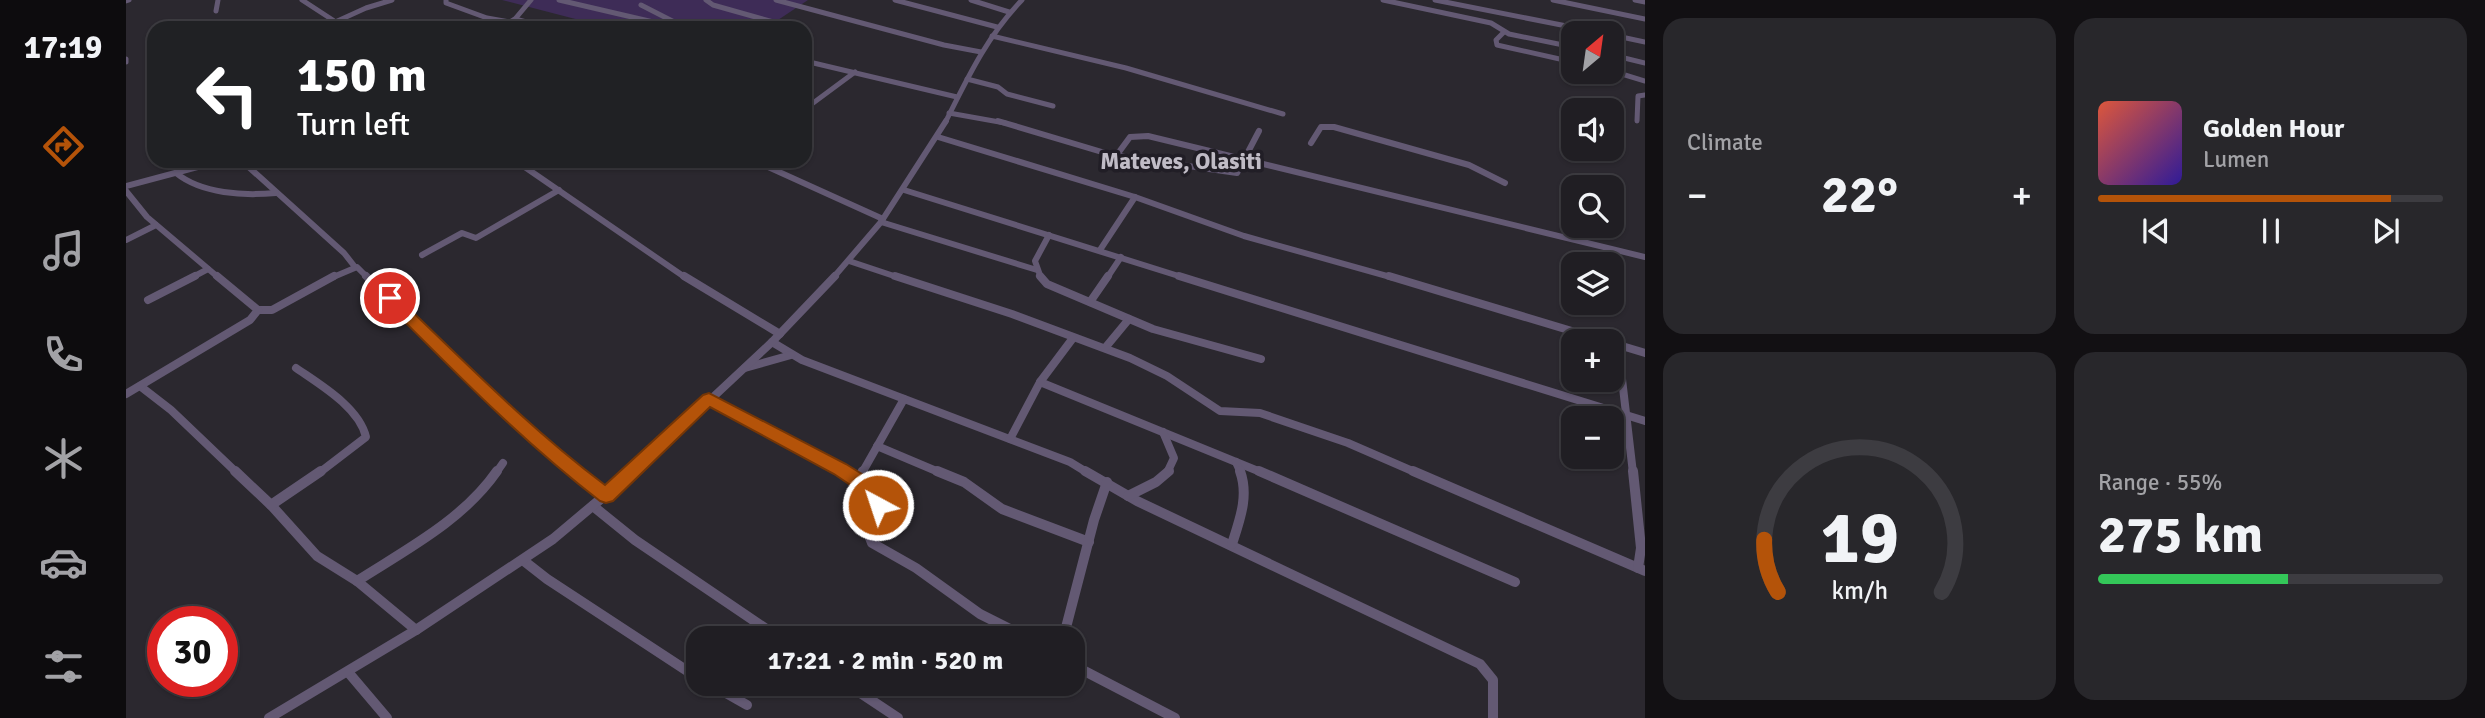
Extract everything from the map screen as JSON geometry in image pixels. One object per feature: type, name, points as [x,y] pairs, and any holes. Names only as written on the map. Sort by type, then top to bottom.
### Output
[{"type":"street","points":[[216,11],[218,0]]},
{"type":"street","points":[[302,0],[334,21],[392,0]]},
{"type":"street","points":[[446,0],[446,3],[474,14],[517,21]]},
{"type":"street","points":[[512,20],[531,0]]},
{"type":"street","points":[[559,0],[649,21]]},
{"type":"street","points":[[706,0],[713,5],[769,21]]},
{"type":"street","points":[[776,0],[944,45],[981,52]]},
{"type":"street","points":[[895,0],[997,26]]},
{"type":"street","points":[[971,0],[1009,12]]},
{"type":"street","points":[[270,718],[524,561],[606,495],[776,338],[849,261],[882,221],[938,137],[948,113],[997,26],[1022,0]]},
{"type":"street","points":[[1383,0],[1491,23],[1501,27],[1504,32],[1561,44]]},
{"type":"street","points":[[1435,0],[1561,25]]},
{"type":"street","points":[[1553,0],[1645,19]]},
{"type":"street","points":[[1635,0],[1645,2]]},
{"type":"street","points":[[641,5],[672,21]]},
{"type":"street","points":[[1504,32],[1496,40],[1497,45],[1561,59]]},
{"type":"street","points":[[992,36],[1126,68],[1283,114]]},
{"type":"street","points":[[1624,38],[1645,42]]},
{"type":"street","points":[[1624,58],[1645,62]]},
{"type":"street","points":[[812,63],[957,97]]},
{"type":"street","points":[[812,104],[855,72]]},
{"type":"street","points":[[1624,75],[1645,81]]},
{"type":"street","points":[[967,79],[998,87],[1007,94],[1053,106]]},
{"type":"street","points":[[1637,121],[1638,96],[1645,95]]},
{"type":"street","points":[[948,113],[989,118],[1112,155],[1235,173],[1238,172],[1259,131]]},
{"type":"street","points":[[1311,143],[1321,127],[1334,127],[1469,164],[1505,183]]},
{"type":"street","points":[[1112,155],[1119,152],[1130,137],[1140,135],[1645,257]]},
{"type":"street","points":[[938,137],[1135,197],[1244,236],[1326,257],[1565,329]]},
{"type":"street","points":[[126,186],[194,168]]},
{"type":"street","points":[[250,168],[344,253],[355,267],[498,404],[566,466],[606,495]]},
{"type":"street","points":[[526,168],[745,315],[776,338],[791,355],[1070,462],[1128,496],[1480,664],[1493,680],[1493,718]]},
{"type":"street","points":[[770,168],[882,221],[1037,270]]},
{"type":"street","points":[[176,173],[182,180],[196,186],[262,194],[276,192]]},
{"type":"street","points":[[422,255],[462,233],[476,238],[559,190]]},
{"type":"street","points":[[904,190],[1645,421]]},
{"type":"street","points":[[126,191],[137,208],[156,225],[262,312],[272,310],[355,267]]},
{"type":"street","points":[[1100,250],[1135,197]]},
{"type":"street","points":[[126,240],[156,225]]},
{"type":"street","points":[[1049,234],[1035,261],[1037,270],[1047,284],[1129,319],[1195,342],[1261,359]]},
{"type":"street","points":[[1090,302],[1121,257]]},
{"type":"street","points":[[849,261],[937,288],[1105,348],[1149,366],[1220,411],[1261,413],[1324,434],[1642,570],[1622,392]]},
{"type":"street","points":[[148,300],[208,269]]},
{"type":"street","points":[[127,391],[140,386],[250,320],[258,310]]},
{"type":"street","points":[[1105,348],[1129,319]]},
{"type":"street","points":[[1010,439],[1040,382],[1073,338]]},
{"type":"street","points":[[1624,347],[1645,353]]},
{"type":"street","points":[[742,369],[791,355]]},
{"type":"street","points":[[271,505],[366,437],[365,427],[355,415],[296,368]]},
{"type":"street","points":[[1040,382],[1236,462],[1515,583]]},
{"type":"street","points":[[140,386],[172,410],[271,505],[317,556],[357,581],[416,630]]},
{"type":"street","points":[[709,399],[858,480],[880,498],[869,535],[872,543],[916,568],[980,614],[1004,626]]},
{"type":"street","points":[[858,480],[904,399]]},
{"type":"street","points":[[1128,496],[1150,485],[1171,467],[1174,457],[1163,432]]},
{"type":"street","points":[[877,446],[964,482],[1002,509],[1089,542]]},
{"type":"street","points":[[1232,544],[1246,489],[1244,475],[1236,462]]},
{"type":"street","points":[[357,581],[464,507],[485,488],[503,463]]},
{"type":"street","points":[[1066,626],[1107,482]]},
{"type":"street","points":[[593,506],[635,540],[762,626]]},
{"type":"street","points":[[524,561],[686,670]]},
{"type":"street","points":[[1085,671],[1175,718]]},
{"type":"street","points":[[348,672],[387,718]]},
{"type":"street","points":[[731,696],[747,705]]},
{"type":"street","points":[[864,696],[898,718]]},
{"type":"shaded area","points":[[502,0],[808,0],[776,21],[583,21]]},
{"type":"district","name":"Mateves, Olasiti","points":[[1181,161]]},
{"type":"route","points":[[390,298],[456,366],[566,466],[606,495],[709,399],[858,480],[877,494],[880,498],[878,505]]}]
